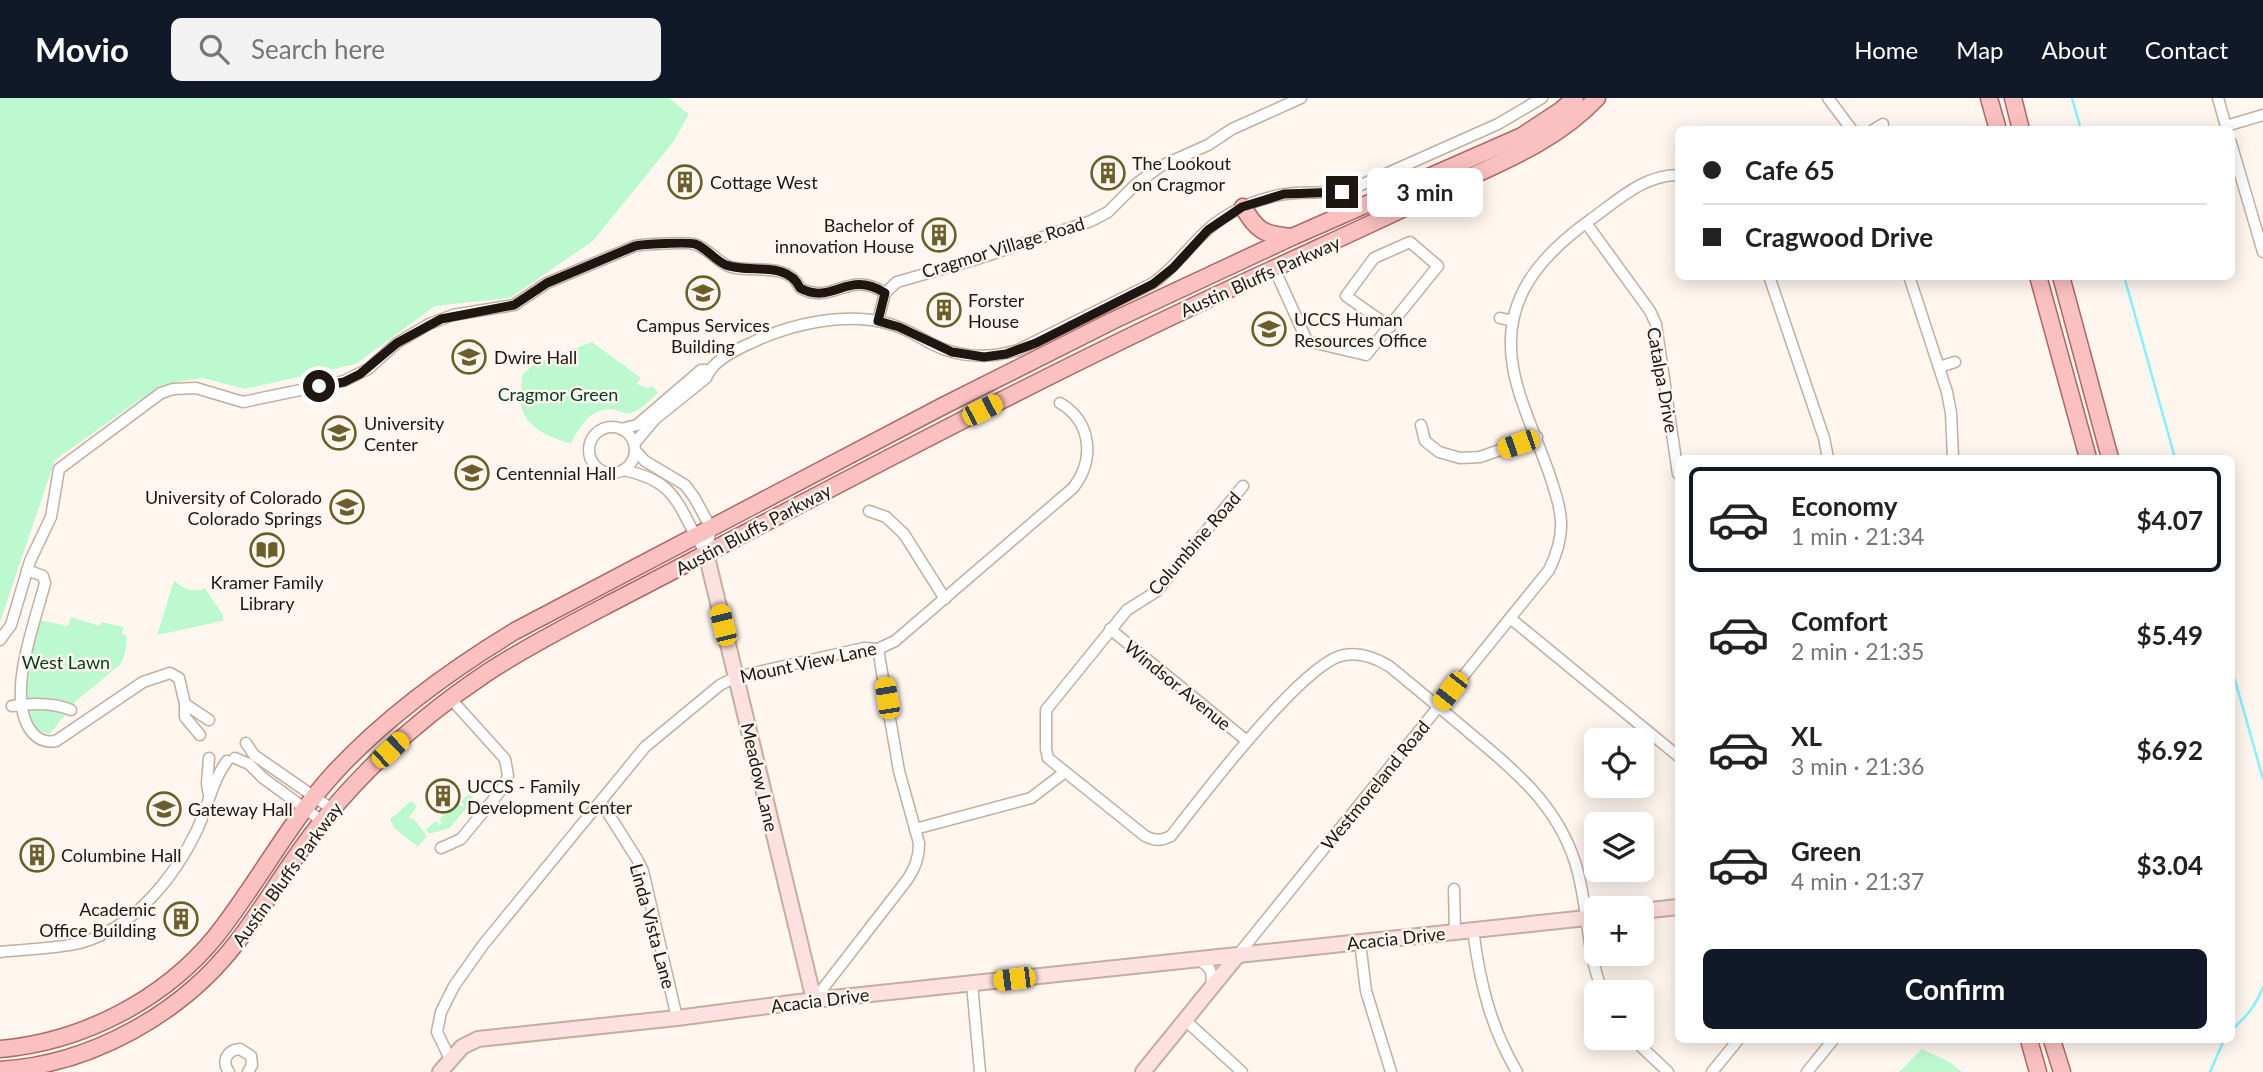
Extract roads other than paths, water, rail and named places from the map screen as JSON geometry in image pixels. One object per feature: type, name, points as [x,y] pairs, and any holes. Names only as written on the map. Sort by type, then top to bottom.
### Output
[{"type":"main road","name":"Austin Bluffs Parkway","points":[[0,1049],[55,1040],[102,1022],[129,1009],[167,982],[215,937],[310,803],[350,757],[387,722],[472,658],[539,618],[1035,359],[1292,237],[1522,136],[1575,98]]},
{"type":"main road","name":"Austin Bluffs Parkway","points":[[0,1070],[35,1065],[84,1052],[139,1027],[182,997],[218,965],[236,944],[327,815],[405,736],[488,672],[529,647],[1114,343],[1374,224],[1531,148],[1570,122],[1597,98]]},
{"type":"main road","points":[[1989,98],[1997,126]]},
{"type":"main road","points":[[2012,98],[2020,126]]},
{"type":"main road","points":[[1242,207],[1262,232],[1292,237],[1276,258],[1274,268]]},
{"type":"main road","points":[[1237,263],[1251,238],[1242,207]]},
{"type":"main road","points":[[2039,280],[2087,455]]},
{"type":"main road","points":[[2062,280],[2109,455]]},
{"type":"main road","points":[[2030,1043],[2038,1072]]},
{"type":"main road","points":[[2053,1043],[2062,1072]]},
{"type":"street","name":"Cragmor Village Road","points":[[885,293],[894,283],[911,276],[977,259],[1101,216],[1136,184],[1168,163],[1301,98]]},
{"type":"street","points":[[709,370],[701,370],[636,425],[621,429],[609,427],[598,432],[591,442],[590,454],[596,467],[611,473],[623,470],[632,462],[635,447],[655,419],[706,378],[709,370],[740,348],[774,333],[853,318],[899,327],[942,348],[966,355],[995,356],[1018,350],[1153,284],[1173,268],[1208,230],[1242,207],[1284,194],[1333,193],[1352,189],[1498,124],[1542,98]]},
{"type":"street","points":[[1828,98],[1849,126]]},
{"type":"street","points":[[2218,98],[2226,126]]},
{"type":"street","points":[[2233,126],[2263,115]]},
{"type":"street","points":[[2235,156],[2263,251]]},
{"type":"street","name":"Westmoreland Road","points":[[1143,1072],[1549,570],[1560,546],[1562,512],[1512,365],[1513,321],[1534,271],[1553,250],[1586,223],[1647,181],[1675,176]]},
{"type":"street","name":"Catalpa Drive","points":[[1586,223],[1650,311],[1656,324],[1675,455]]},
{"type":"street","points":[[1274,268],[1307,341],[1366,355],[1390,327],[1438,266],[1410,242],[1374,258],[1346,296],[1390,327]]},
{"type":"street","points":[[0,640],[12,625],[27,570],[51,517],[59,469],[161,393],[173,389],[196,388],[243,401],[344,382],[368,369],[397,343],[429,324],[453,315],[514,305],[547,283],[640,245],[692,243],[733,267],[787,273],[797,281],[800,288],[811,293],[824,293],[865,283],[885,293],[878,321]]},
{"type":"street","points":[[1770,280],[1827,455]]},
{"type":"street","points":[[1910,280],[1940,367],[1951,414],[1954,455]]},
{"type":"street","points":[[1500,318],[1513,321]]},
{"type":"street","points":[[1940,367],[1955,362]]},
{"type":"street","name":"Mount View Lane","points":[[450,1059],[437,1032],[441,1012],[454,986],[483,945],[645,747],[720,685],[736,677],[864,648],[878,649],[895,641],[1073,488],[1082,477],[1087,465],[1087,436],[1078,418],[1060,403]]},
{"type":"street","points":[[1421,425],[1425,441],[1438,452],[1460,458],[1480,457],[1537,437]]},
{"type":"street","points":[[621,429],[629,435],[645,461],[685,485],[711,528]]},
{"type":"street","name":"Meadow Lane","points":[[623,470],[652,478],[668,490],[706,553],[814,1000]]},
{"type":"street","name":"Columbine Road","points":[[1243,486],[1157,592],[1127,610],[1046,710],[1046,748],[1048,758],[1145,836],[1153,840],[1163,840],[1171,836],[1247,741]]},
{"type":"street","points":[[869,511],[886,517],[897,526],[945,599]]},
{"type":"street","name":"Meadow Lane","points":[[706,553],[711,528]]},
{"type":"street","points":[[27,570],[43,576],[45,583],[22,672],[17,705],[26,723],[40,740],[56,741],[143,682],[170,673],[179,678],[185,717],[200,735]]},
{"type":"street","points":[[1510,618],[1675,754]]},
{"type":"street","name":"Windsor Avenue","points":[[1111,629],[1247,741],[1318,667],[1342,655],[1355,654],[1378,660],[1519,774],[1550,811],[1569,844],[1584,899]]},
{"type":"street","points":[[814,1000],[913,870],[919,852],[899,771],[878,649]]},
{"type":"street","points":[[441,848],[461,839],[502,789],[508,776],[505,759],[451,699]]},
{"type":"street","points":[[17,705],[36,703],[71,710]]},
{"type":"street","points":[[185,704],[209,720]]},
{"type":"street","points":[[246,743],[254,755],[327,815]]},
{"type":"street","points":[[209,758],[209,795]]},
{"type":"street","points":[[0,952],[81,943],[129,917],[150,899],[174,870],[197,831],[209,795],[231,760],[249,764],[263,778],[327,815]]},
{"type":"street","points":[[915,829],[1031,798],[1065,772]]},
{"type":"street","name":"Linda Vista Lane","points":[[601,802],[643,871],[677,1018]]},
{"type":"street","points":[[1454,889],[1455,932]]},
{"type":"street","points":[[1654,910],[1675,907]]},
{"type":"street","name":"Acacia Drive","points":[[450,1059],[462,1047],[478,1039],[814,1000],[1584,918]]},
{"type":"street","points":[[1473,930],[1482,988],[1499,1035],[1517,1072]]},
{"type":"street","points":[[1360,942],[1372,1017],[1391,1072]]},
{"type":"street","points":[[1197,959],[1208,965],[1213,972],[1211,988]]},
{"type":"street","points":[[972,984],[980,1072]]},
{"type":"street","points":[[1185,1020],[1242,1072]]},
{"type":"street","points":[[1712,1072],[1736,1043]]},
{"type":"street","points":[[1807,1072],[1831,1043]]},
{"type":"street","points":[[229,1072],[225,1064],[226,1056],[240,1049],[251,1056],[252,1065],[248,1072]]},
{"type":"street","points":[[1645,1050],[1668,1072]]},
{"type":"street","points":[[440,1072],[450,1059]]},
{"type":"waterway","points":[[2072,98],[2080,126]]},
{"type":"waterway","points":[[2125,280],[2174,455]]},
{"type":"waterway","points":[[2235,680],[2263,779]]},
{"type":"waterway","points":[[2235,1027],[2250,1011],[2263,987]]},
{"type":"waterway","points":[[2210,1072],[2223,1043]]},
{"type":"place","name":"The Lookout on Cragmor","points":[[1108,173]]},
{"type":"place","name":"Cottage West","points":[[685,182]]},
{"type":"place","name":"Bachelor of innovation House","points":[[939,235]]},
{"type":"place","name":"Campus Services Building","points":[[703,293]]},
{"type":"place","name":"Forster House","points":[[944,310]]},
{"type":"place","name":"UCCS Human Resources Office","points":[[1269,329]]},
{"type":"place","name":"Dwire Hall","points":[[469,357]]},
{"type":"place","name":"University Center","points":[[339,433]]},
{"type":"place","name":"Centennial Hall","points":[[472,473]]},
{"type":"place","name":"University of Colorado Colorado Springs","points":[[347,507]]},
{"type":"place","name":"Kramer Family Library","points":[[267,550]]},
{"type":"place","name":"UCCS - Family Development Center","points":[[443,796]]},
{"type":"place","name":"Gateway Hall","points":[[164,809]]},
{"type":"place","name":"Columbine Hall","points":[[37,855]]},
{"type":"place","name":"Academic Office Building","points":[[181,919]]},
{"type":"park label","name":"Cragmor Green","points":[[558,394]]},
{"type":"park label","name":"West Lawn","points":[[66,662]]}]
